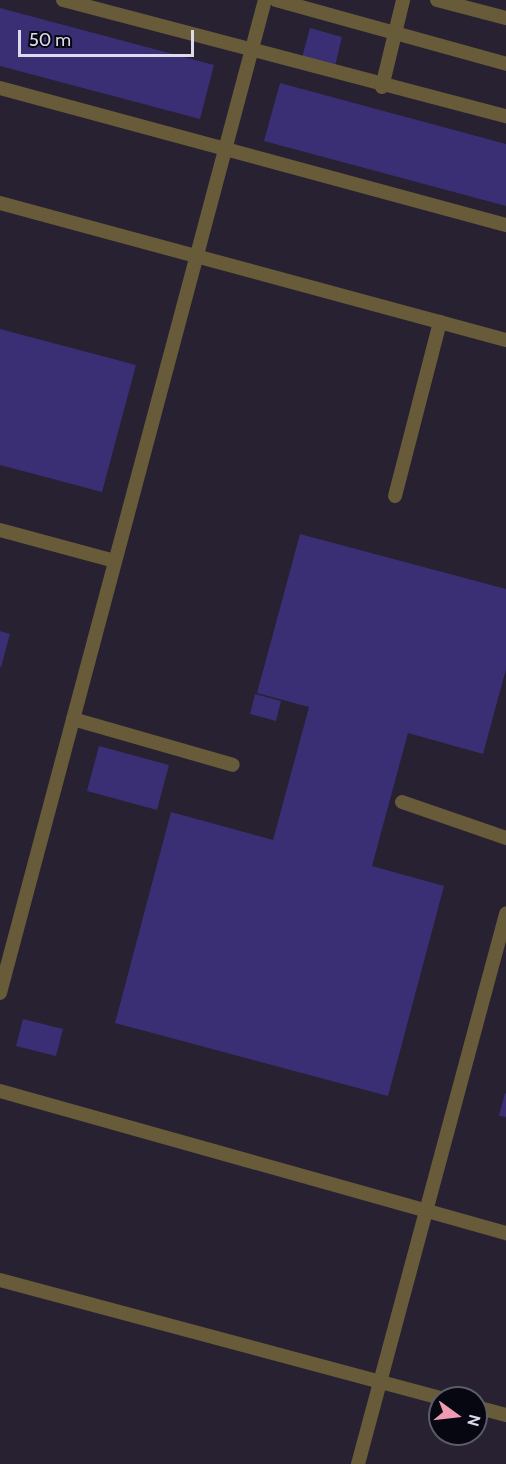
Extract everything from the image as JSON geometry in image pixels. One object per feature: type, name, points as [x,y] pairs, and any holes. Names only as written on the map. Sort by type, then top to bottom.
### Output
[{"type":"lane","points":[[63,0],[382,87],[506,116]]},
{"type":"lane","points":[[119,14],[123,0]]},
{"type":"lane","points":[[0,993],[265,0]]},
{"type":"lane","points":[[276,0],[506,64]]},
{"type":"lane","points":[[382,87],[403,0]]},
{"type":"lane","points":[[437,0],[506,18]]},
{"type":"lane","points":[[0,88],[506,225]]},
{"type":"lane","points":[[0,203],[506,340]]},
{"type":"lane","points":[[395,496],[440,322]]},
{"type":"lane","points":[[0,530],[115,561]]},
{"type":"lane","points":[[73,719],[233,765]]},
{"type":"lane","points":[[402,802],[506,838]]},
{"type":"lane","points":[[358,1464],[506,914]]},
{"type":"lane","points":[[0,1091],[506,1233]]},
{"type":"lane","points":[[0,1280],[428,1395]]},
{"type":"lane","points":[[488,1410],[506,1415]]},
{"type":"shaded area","points":[[0,0],[506,0],[506,1464],[0,1464]]},
{"type":"building","points":[[0,8],[214,65],[200,119],[0,66]]},
{"type":"building","points":[[310,28],[342,37],[334,70],[301,61]]},
{"type":"building","points":[[280,83],[506,144],[506,206],[264,141]]},
{"type":"building","points":[[0,329],[136,365],[102,492],[0,465]]},
{"type":"building","points":[[300,534],[506,589],[506,669],[483,754],[408,733],[372,866],[444,886],[388,1096],[115,1023],[171,812],[273,840],[309,707],[257,693]]},
{"type":"building","points":[[0,631],[10,634],[1,667],[0,667]]},
{"type":"building","points":[[255,694],[281,701],[276,721],[250,714]]},
{"type":"building","points":[[99,746],[169,765],[157,810],[87,791]]},
{"type":"building","points":[[23,1019],[63,1029],[56,1056],[16,1046]]},
{"type":"building","points":[[506,1094],[506,1117],[499,1116]]}]
